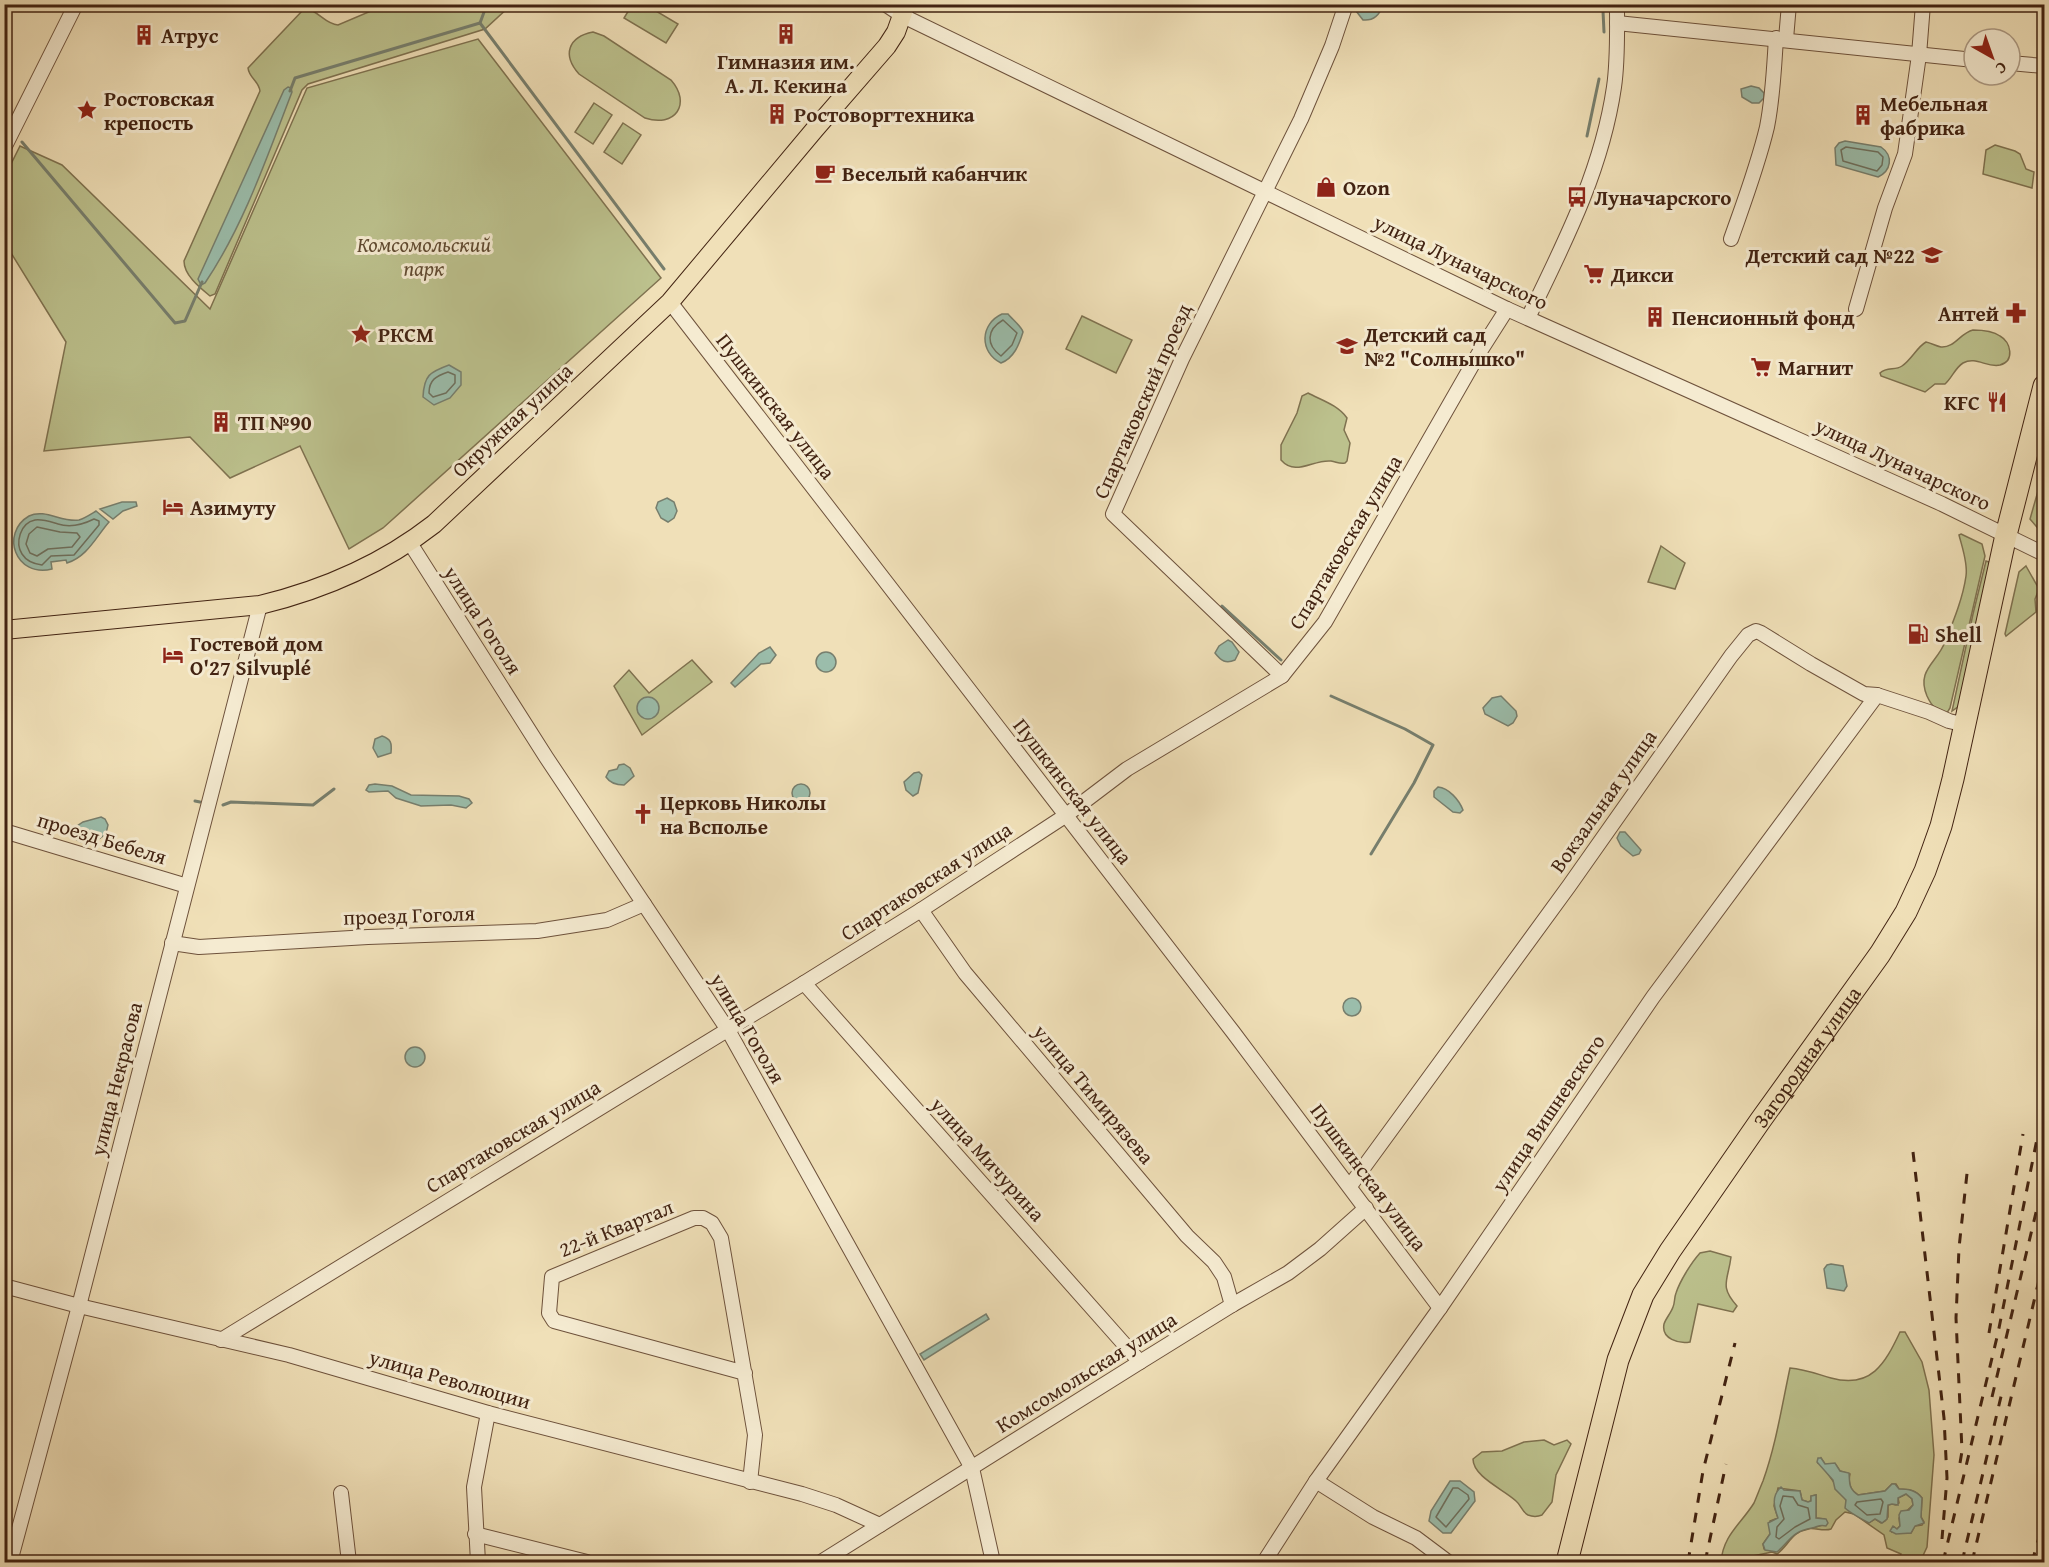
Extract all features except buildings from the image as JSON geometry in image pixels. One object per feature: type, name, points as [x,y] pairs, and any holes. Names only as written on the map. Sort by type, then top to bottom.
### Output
[{"type":"highway","points":[[2011,538],[2044,386]]},
{"type":"highway","points":[[2011,538],[2044,432]]},
{"type":"highway","name":"Загородная улица","points":[[1567,1563],[1616,1369],[1643,1295],[1670,1251],[1869,970],[1906,912],[1925,871],[1938,834],[2011,538]]},
{"type":"highway","name":"Загородная улица","points":[[1579,1563],[1629,1368],[1639,1336],[1658,1292],[1685,1250],[1873,984],[1915,916],[1924,897],[1950,833],[1978,725],[2011,538]]},
{"type":"main road","name":"Окружная улица","points":[[4,630],[260,605],[290,598],[324,584],[382,559],[410,543],[442,517],[670,302],[815,129],[875,62],[896,32],[904,10]]},
{"type":"street","points":[[4,148],[76,4]]},
{"type":"street","name":"улица Луначарского","points":[[885,4],[904,10],[1265,193],[1507,309],[2044,554]]},
{"type":"street","points":[[1265,193],[1301,119],[1332,46],[1346,4]]},
{"type":"street","points":[[1528,318],[1558,259],[1585,196],[1608,121],[1615,85],[1617,4]]},
{"type":"street","points":[[1731,239],[1766,128],[1781,39],[1790,4]]},
{"type":"street","points":[[1856,309],[1885,208],[1905,153],[1919,56],[1923,4]]},
{"type":"street","points":[[1617,23],[1962,59]]},
{"type":"street","points":[[2022,64],[2044,66]]},
{"type":"street","name":"Спартаковский проезд","points":[[1265,193],[1182,359],[1113,514],[1282,676]]},
{"type":"street","name":"Пушкинская улица","points":[[670,302],[1233,1032],[1440,1308]]},
{"type":"street","name":"Спартаковская улица","points":[[221,1340],[921,910],[1065,816],[1127,769],[1282,676],[1325,622],[1479,353],[1507,309]]},
{"type":"street","name":"улица Гоголя","points":[[410,543],[546,757],[728,1030],[972,1468],[993,1563]]},
{"type":"street","name":"улица Некрасова","points":[[10,1563],[79,1306],[260,605]]},
{"type":"street","name":"Вокзальная улица","points":[[1350,1186],[1569,886],[1731,656],[1748,636],[1756,631],[1761,633],[1864,694],[1877,695],[1966,725]]},
{"type":"street","name":"улица Вишневского","points":[[1264,1563],[1316,1481],[1440,1308],[1653,997],[1877,695]]},
{"type":"street","name":"проезд Бебеля","points":[[4,831],[187,886]]},
{"type":"street","name":"проезд Гоголя","points":[[172,943],[199,946],[537,931],[607,920],[644,904]]},
{"type":"street","name":"улица Тимирязева","points":[[921,910],[965,973],[1187,1236],[1214,1262],[1224,1277],[1232,1305]]},
{"type":"street","name":"улица Мичурина","points":[[804,983],[1140,1362]]},
{"type":"street","name":"Комсомольская улица","points":[[821,1563],[1140,1362],[1288,1273],[1320,1249],[1366,1208]]},
{"type":"street","name":"22-й Квартал","points":[[745,1373],[554,1321],[549,1313],[552,1277],[694,1218],[703,1218],[712,1223],[721,1238],[745,1373],[755,1435],[750,1482]]},
{"type":"street","name":"улица Революции","points":[[4,1286],[289,1355],[488,1413],[802,1494],[836,1505],[880,1525]]},
{"type":"street","points":[[478,1563],[474,1487],[488,1413]]},
{"type":"street","points":[[1316,1481],[1373,1517],[1416,1538],[1440,1560]]},
{"type":"street","points":[[341,1494],[350,1563]]},
{"type":"street","points":[[475,1534],[587,1563]]},
{"type":"green space","points":[[385,5],[511,5],[485,29],[308,84],[302,90],[215,294],[210,296],[189,276],[184,261],[260,91],[248,68],[304,9],[313,11],[338,25]]},
{"type":"green space","points":[[632,5],[646,5],[678,24],[666,43],[624,18]]},
{"type":"green space","points":[[593,32],[604,36],[671,80],[680,97],[680,105],[672,117],[665,120],[645,118],[579,74],[570,60],[570,48],[578,38]]},
{"type":"green space","name":"Комсомольский парк","points":[[478,39],[661,278],[383,528],[349,549],[300,446],[230,478],[190,437],[44,451],[66,342],[8,248],[4,221],[4,178],[20,146],[62,165],[210,309],[307,88]]},
{"type":"green space","points":[[594,103],[612,115],[593,144],[575,132]]},
{"type":"green space","points":[[623,123],[641,135],[622,164],[604,152]]},
{"type":"green space","points":[[1995,145],[2020,154],[2026,169],[2034,172],[2032,188],[1983,174],[1986,150]]},
{"type":"green space","points":[[1082,316],[1132,340],[1116,373],[1066,349]]},
{"type":"green space","points":[[1973,330],[1997,334],[2004,339],[2010,351],[2008,360],[2000,365],[1968,361],[1958,368],[1945,384],[1935,384],[1925,392],[1881,376],[1880,373],[1883,371],[1902,366],[1926,342],[1946,347]]},
{"type":"green space","points":[[1308,393],[1334,406],[1347,418],[1344,430],[1350,443],[1345,463],[1324,461],[1293,467],[1281,460],[1281,445],[1297,413],[1302,396]]},
{"type":"green space","points":[[2042,477],[2044,477],[2044,532],[2042,533],[2030,519]]},
{"type":"green space","points":[[1959,535],[1982,544],[1985,556],[1947,713],[1937,709],[1931,703],[1924,687],[1924,680],[1929,667],[1945,642],[1963,593],[1966,571]]},
{"type":"green space","points":[[1661,546],[1685,563],[1675,589],[1648,582]]},
{"type":"green space","points":[[1986,561],[1992,563],[1962,704],[1952,711],[1973,614]]},
{"type":"green space","points":[[2026,566],[2039,589],[2035,599],[2036,612],[2006,636],[2019,572]]},
{"type":"green space","points":[[692,660],[712,682],[642,735],[614,686],[629,670],[649,693]]},
{"type":"green space","points":[[1710,1251],[1731,1257],[1726,1288],[1737,1306],[1733,1312],[1698,1304],[1690,1342],[1672,1339],[1665,1333],[1664,1324],[1674,1305],[1678,1288],[1700,1253]]},
{"type":"green space","points":[[1900,1332],[1905,1332],[1922,1362],[1929,1390],[1934,1455],[1927,1547],[1920,1562],[1898,1562],[1901,1554],[1887,1548],[1884,1535],[1854,1514],[1845,1512],[1836,1520],[1831,1529],[1810,1529],[1823,1525],[1824,1519],[1816,1518],[1816,1495],[1811,1496],[1811,1501],[1808,1502],[1802,1500],[1800,1491],[1778,1488],[1774,1506],[1778,1518],[1770,1521],[1770,1534],[1763,1544],[1764,1549],[1775,1552],[1801,1531],[1777,1554],[1772,1552],[1753,1556],[1748,1562],[1721,1562],[1725,1544],[1754,1503],[1768,1467],[1790,1368],[1831,1378],[1857,1380],[1866,1377],[1882,1364]],"holes":[[[1821,1458],[1825,1464],[1836,1465],[1840,1471],[1850,1474],[1850,1486],[1858,1495],[1885,1491],[1892,1484],[1896,1484],[1899,1489],[1917,1493],[1922,1498],[1921,1517],[1924,1522],[1922,1525],[1915,1526],[1911,1533],[1892,1532],[1894,1527],[1897,1529],[1900,1526],[1899,1518],[1913,1505],[1912,1499],[1906,1494],[1898,1498],[1899,1503],[1896,1505],[1888,1505],[1888,1517],[1885,1521],[1881,1523],[1875,1519],[1868,1523],[1846,1507],[1845,1498],[1818,1463]]]},
{"type":"green space","points":[[1544,1440],[1554,1445],[1567,1440],[1571,1444],[1556,1475],[1552,1502],[1542,1515],[1533,1516],[1526,1514],[1516,1501],[1478,1472],[1473,1459],[1482,1452],[1502,1451],[1524,1442]]},
{"type":"water","points":[[1356,4],[1383,5],[1376,16],[1363,20],[1356,11]]},
{"type":"water","points":[[1751,86],[1759,88],[1764,93],[1764,98],[1759,103],[1752,103],[1742,97],[1741,89]]},
{"type":"water","points":[[288,87],[292,92],[254,190],[232,238],[205,283],[201,285],[198,279],[284,90]]},
{"type":"water","points":[[1845,141],[1881,147],[1889,159],[1886,171],[1878,177],[1836,165],[1835,148],[1839,143]]},
{"type":"water","points":[[1002,314],[1008,314],[1023,332],[1013,354],[1001,363],[989,352],[985,338],[989,324]]},
{"type":"water","points":[[449,365],[461,372],[461,385],[450,398],[434,405],[423,397],[425,384],[429,375]]},
{"type":"water","points":[[667,498],[674,502],[677,511],[674,518],[668,522],[661,518],[656,508],[658,502]]},
{"type":"water","points":[[122,502],[136,502],[137,506],[123,511],[113,519],[100,509]]},
{"type":"water","points":[[96,511],[109,522],[91,546],[74,560],[67,563],[66,560],[51,562],[52,569],[39,570],[21,561],[14,543],[15,533],[20,524],[29,516],[41,514],[66,520],[79,520]]},
{"type":"water","points":[[1228,640],[1239,652],[1235,660],[1226,662],[1215,653],[1219,646]]},
{"type":"water","points":[[770,647],[776,655],[770,663],[761,664],[735,687],[731,683],[759,653]]},
{"type":"water","points":[[826,652],[833,655],[836,662],[833,669],[826,672],[819,669],[816,662],[819,655]]},
{"type":"water","points":[[1501,696],[1516,711],[1517,716],[1508,726],[1485,714],[1483,708],[1492,698]]},
{"type":"water","points":[[648,697],[656,700],[659,708],[656,716],[648,719],[640,716],[637,708],[640,700]]},
{"type":"water","points":[[382,736],[390,742],[391,753],[378,757],[373,748],[375,739]]},
{"type":"water","points":[[624,764],[630,768],[634,776],[624,785],[614,783],[606,777],[609,771]]},
{"type":"water","points":[[919,772],[922,775],[918,793],[913,796],[906,790],[904,782],[914,773]]},
{"type":"water","points":[[801,784],[809,789],[810,793],[805,801],[801,802],[793,797],[792,793],[797,785]]},
{"type":"water","points":[[369,785],[392,786],[411,795],[459,796],[469,799],[472,803],[466,808],[451,805],[421,806],[396,798],[388,791],[369,792],[366,790]]},
{"type":"water","points":[[1438,787],[1450,792],[1456,799],[1463,810],[1460,813],[1453,812],[1434,797],[1434,791]]},
{"type":"water","points":[[101,817],[108,825],[105,834],[99,839],[81,842],[70,836],[71,830],[83,822]]},
{"type":"water","points":[[1620,832],[1625,832],[1641,850],[1639,854],[1633,856],[1621,846],[1617,838]]},
{"type":"water","points":[[1348,998],[1356,998],[1361,1003],[1359,1014],[1348,1016],[1343,1011],[1343,1003]]},
{"type":"water","points":[[411,1047],[419,1047],[425,1053],[425,1061],[419,1067],[411,1067],[405,1061],[405,1053]]},
{"type":"water","points":[[1831,1264],[1843,1266],[1847,1286],[1844,1291],[1827,1288],[1824,1269]]},
{"type":"water","points":[[986,1314],[989,1319],[924,1360],[920,1354]]},
{"type":"water","points":[[1818,1458],[1821,1458],[1825,1464],[1835,1463],[1840,1471],[1849,1473],[1851,1488],[1858,1495],[1885,1491],[1892,1484],[1899,1489],[1917,1493],[1922,1498],[1921,1517],[1924,1523],[1915,1526],[1911,1533],[1896,1534],[1890,1531],[1893,1526],[1897,1529],[1900,1526],[1901,1511],[1909,1510],[1913,1505],[1912,1499],[1906,1494],[1898,1498],[1898,1505],[1888,1505],[1887,1519],[1882,1523],[1875,1519],[1869,1523],[1856,1516],[1845,1508],[1846,1500],[1835,1489],[1833,1480],[1817,1462]]},
{"type":"water","points":[[1450,1481],[1460,1481],[1474,1492],[1475,1501],[1451,1533],[1443,1533],[1429,1521],[1431,1511]]},
{"type":"water","points":[[1781,1487],[1784,1490],[1800,1491],[1802,1500],[1808,1502],[1811,1501],[1811,1496],[1816,1495],[1816,1518],[1826,1519],[1828,1523],[1826,1526],[1820,1525],[1800,1531],[1777,1552],[1765,1550],[1763,1544],[1770,1534],[1768,1523],[1778,1518],[1775,1498]]},
{"type":"waterway","points":[[480,23],[487,4]]},
{"type":"waterway","points":[[1603,11],[1604,32]]},
{"type":"waterway","points":[[290,91],[295,78],[480,23],[664,269]]},
{"type":"waterway","points":[[1587,136],[1599,79]]},
{"type":"waterway","points":[[22,142],[175,323],[185,321],[202,282]]},
{"type":"waterway","points":[[1222,606],[1281,660]]},
{"type":"waterway","points":[[1331,696],[1405,729],[1433,745],[1414,783],[1371,854]]},
{"type":"waterway","points":[[223,805],[231,802],[313,805],[334,789]]},
{"type":"waterway","points":[[195,801],[200,802]]},
{"type":"railway","points":[[1989,1333],[2023,1134]]},
{"type":"railway","points":[[1943,1562],[1998,1333],[2037,1139]]},
{"type":"railway","points":[[1913,1152],[1944,1418],[1947,1478],[1942,1539]]},
{"type":"railway","points":[[1960,1463],[1962,1451],[1956,1318],[1959,1248],[1968,1164]]},
{"type":"railway","points":[[1992,1397],[2044,1179]]},
{"type":"railway","points":[[1972,1562],[2044,1259]]},
{"type":"railway","points":[[1688,1562],[1703,1471],[1735,1343]]},
{"type":"railway","points":[[1962,1562],[2003,1388]]},
{"type":"railway","points":[[1705,1562],[1726,1464]]},
{"type":"railway","points":[[2032,1562],[2044,1520]]},
{"type":"place","name":"Гимназия им. А. Л. Кекина","points":[[786,34]]},
{"type":"place","name":"Атрус","points":[[144,35]]},
{"type":"place","name":"Ростовская крепость","points":[[87,110]]},
{"type":"place","name":"Ростоворгтехника","points":[[777,114]]},
{"type":"place","name":"Мебельная фабрика","points":[[1863,115]]},
{"type":"place","name":"Веселый кабанчик","points":[[825,173]]},
{"type":"place","name":"Ozon","points":[[1326,187]]},
{"type":"place","name":"Луначарского","points":[[1577,197]]},
{"type":"place","name":"Детский сад №22","points":[[1932,255]]},
{"type":"place","name":"Дикси","points":[[1594,274]]},
{"type":"place","name":"Антей","points":[[2016,313]]},
{"type":"place","name":"Пенсионный фонд","points":[[1655,317]]},
{"type":"place","name":"РКСМ","points":[[361,334]]},
{"type":"place","name":"Детский сад №2 \"Солнышко\"","points":[[1347,346]]},
{"type":"place","name":"Магнит","points":[[1761,367]]},
{"type":"place","name":"KFC","points":[[1997,402]]},
{"type":"place","name":"ТП №90","points":[[221,422]]},
{"type":"place","name":"Азимуту","points":[[173,507]]},
{"type":"place","name":"Shell","points":[[1918,634]]},
{"type":"place","name":"Гостевой дом O'27 Silvuplé","points":[[173,655]]},
{"type":"place","name":"Церковь Николы на Всполье","points":[[643,814]]}]
